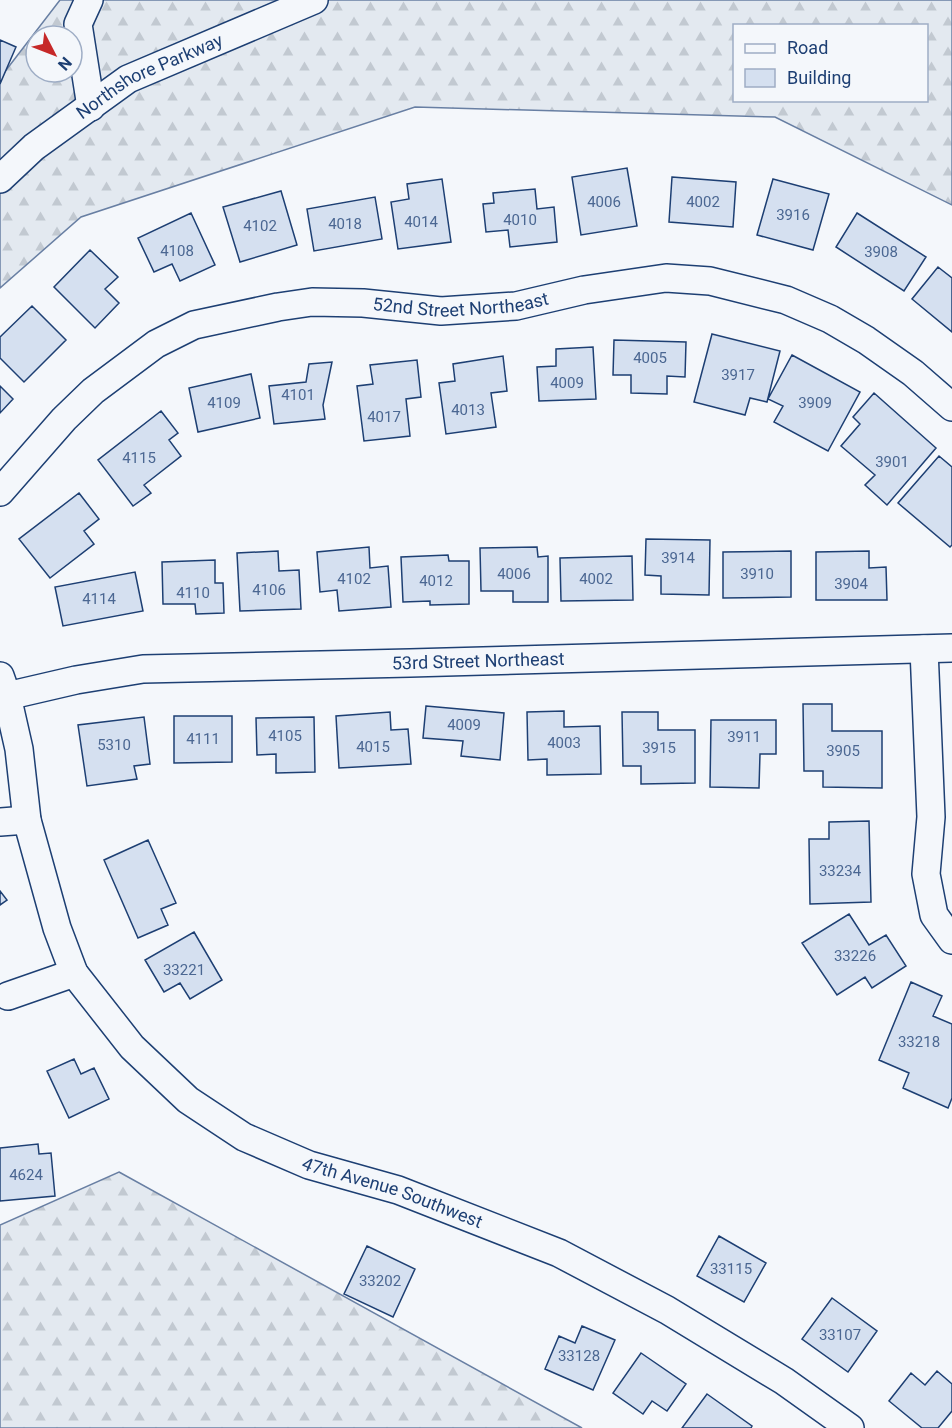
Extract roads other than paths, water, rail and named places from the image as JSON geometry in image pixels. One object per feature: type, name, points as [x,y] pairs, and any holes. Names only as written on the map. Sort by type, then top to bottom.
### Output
[{"type":"street","points":[[89,0],[78,24],[91,107]]},
{"type":"street","name":"Northshore Parkway","points":[[0,179],[34,147],[128,79],[314,0]]},
{"type":"street","name":"52nd Street Northeast","points":[[0,492],[64,419],[93,391],[156,344],[194,325],[312,302],[363,303],[441,311],[516,306],[584,291],[666,278],[710,281],[786,300],[830,318],[913,373],[952,407]]},
{"type":"street","name":"53rd Street Northeast","points":[[4,686],[76,680],[143,669],[952,648]]},
{"type":"street","points":[[924,649],[931,817],[926,874],[934,915],[952,940]]},
{"type":"street","name":"47th Avenue Southwest","points":[[4,686],[19,749],[27,820],[57,928],[74,973],[132,1047],[188,1100],[244,1137],[309,1165],[398,1190],[559,1253],[667,1310],[784,1382],[850,1428]]},
{"type":"street","points":[[0,822],[27,820]]},
{"type":"street","points":[[8,996],[74,973]]}]
